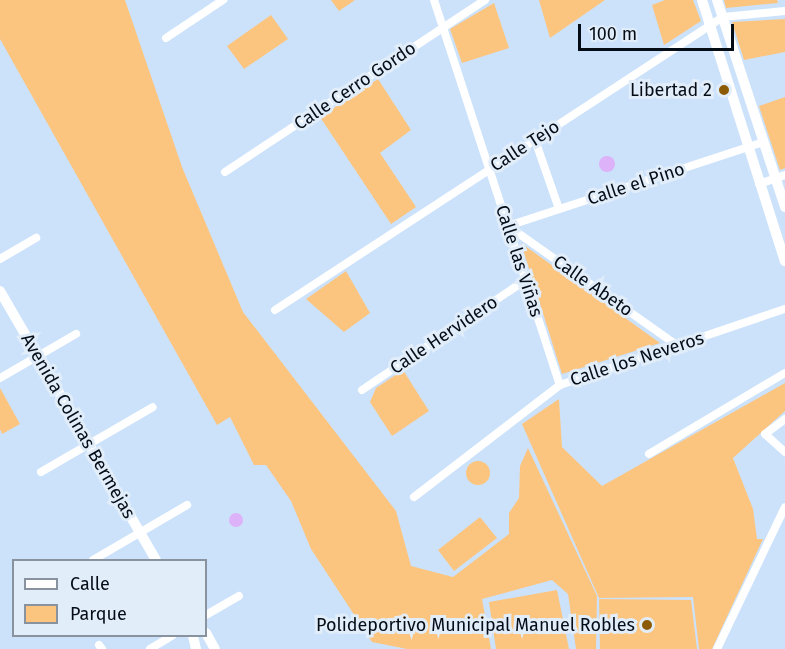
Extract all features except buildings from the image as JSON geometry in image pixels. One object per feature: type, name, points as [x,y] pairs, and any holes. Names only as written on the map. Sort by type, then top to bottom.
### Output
[{"type":"street","points":[[166,38],[222,0]]},
{"type":"street","name":"Calle las Viñas","points":[[434,0],[560,385]]},
{"type":"street","name":"Calle Cerro Gordo","points":[[225,172],[484,0]]},
{"type":"street","points":[[702,0],[785,261]]},
{"type":"street","points":[[717,0],[764,142],[780,177],[785,207]]},
{"type":"street","name":"Calle Tejo","points":[[274,310],[723,17],[785,11]]},
{"type":"street","points":[[535,140],[559,209]]},
{"type":"street","name":"Calle el Pino","points":[[508,226],[764,142]]},
{"type":"street","points":[[759,184],[780,177]]},
{"type":"street","name":"Calle Abeto","points":[[508,226],[678,346]]},
{"type":"street","points":[[0,259],[36,238]]},
{"type":"street","name":"Calle Hervidero","points":[[362,390],[526,280]]},
{"type":"street","name":"Avenida Colinas Bermejas","points":[[0,291],[155,559]]},
{"type":"street","name":"Calle los Neveros","points":[[414,497],[560,385],[785,309]]},
{"type":"street","points":[[0,378],[76,334]]},
{"type":"street","points":[[649,454],[785,373]]},
{"type":"street","points":[[41,472],[153,407]]},
{"type":"street","points":[[785,419],[765,434],[785,452]]},
{"type":"street","points":[[96,559],[187,505]]},
{"type":"street","points":[[717,649],[785,507]]},
{"type":"street","points":[[207,614],[238,596]]},
{"type":"street","points":[[207,635],[215,649]]},
{"type":"street","points":[[150,649],[170,637]]},
{"type":"green space","points":[[0,0],[125,0],[182,167],[243,312],[396,511],[411,566],[453,577],[509,534],[509,513],[519,498],[520,466],[528,448],[597,596],[596,649],[576,649],[568,594],[552,580],[482,599],[491,649],[407,649],[372,642],[311,549],[291,501],[266,465],[254,465],[230,417],[217,425],[0,39]]},
{"type":"green space","points":[[331,0],[355,0],[339,11]]},
{"type":"green space","points":[[539,0],[605,0],[550,38]]},
{"type":"green space","points":[[665,0],[693,0],[701,21],[664,45],[652,5]]},
{"type":"green space","points":[[724,0],[777,0],[778,3],[726,8]]},
{"type":"green space","points":[[494,3],[509,48],[462,63],[450,29]]},
{"type":"green space","points":[[271,15],[288,39],[244,69],[227,46]]},
{"type":"green space","points":[[785,19],[785,52],[744,60],[732,22]]},
{"type":"green space","points":[[378,79],[411,130],[380,153],[416,207],[391,224],[320,117]]},
{"type":"green space","points":[[785,97],[785,168],[780,170],[759,106]]},
{"type":"green space","points":[[521,243],[660,343],[562,374]]},
{"type":"green space","points":[[346,271],[370,313],[344,332],[306,299]]},
{"type":"green space","points":[[403,370],[429,411],[392,436],[370,402],[376,388]]},
{"type":"green space","points":[[785,383],[785,411],[733,458],[753,509],[757,539],[763,539],[712,649],[699,649],[693,597],[599,598],[522,424],[559,399],[562,447],[602,486]]},
{"type":"green space","points":[[0,388],[20,424],[2,434],[0,429]]},
{"type":"green space","points":[[478,461],[483,462],[489,468],[489,478],[483,484],[478,485],[473,484],[467,478],[466,473],[467,468],[473,462]]},
{"type":"green space","points":[[480,517],[497,538],[454,571],[438,550]]},
{"type":"green space","name":"Polideportivo Municipal Manuel Robles","points":[[557,590],[569,649],[496,649],[489,602]]},
{"type":"green space","name":"Polideportivo Municipal Manuel Robles","points":[[599,599],[691,600],[697,649],[600,649]]},
{"type":"shaded area","points":[[607,156],[615,164],[607,172],[599,164]]},
{"type":"shaded area","points":[[236,513],[241,515],[243,520],[241,525],[236,527],[231,525],[229,520],[231,515]]},
{"type":"place","name":"Libertad 2","points":[[724,90]]},
{"type":"place","name":"Polideportivo Municipal Manuel Robles","points":[[647,625]]}]
